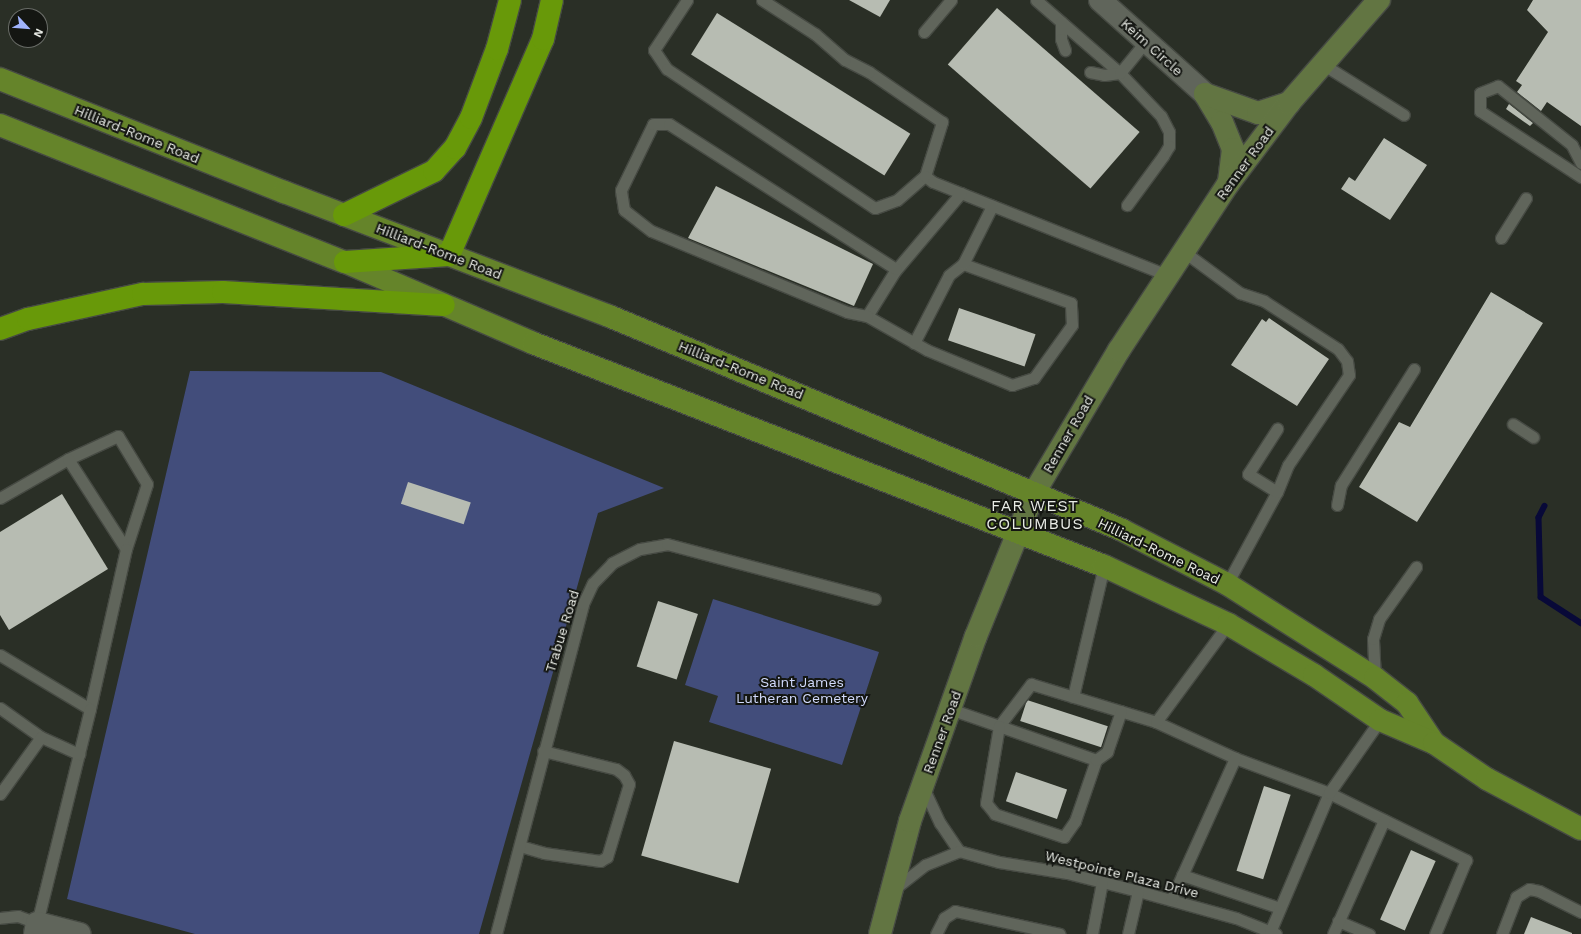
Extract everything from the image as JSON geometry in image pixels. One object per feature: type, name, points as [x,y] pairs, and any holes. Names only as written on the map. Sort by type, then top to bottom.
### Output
[{"type":"highway","points":[[344,214],[434,171],[455,148],[471,118],[497,49],[510,0]]},
{"type":"highway","points":[[345,262],[449,255],[543,39],[552,0]]},
{"type":"highway","points":[[0,330],[28,319],[143,294],[223,292],[444,306]]},
{"type":"main road","name":"Renner Road","points":[[880,934],[890,893],[922,786],[950,709],[1034,493],[1082,409],[1183,251],[1228,184],[1289,103],[1324,65],[1379,0]]},
{"type":"main road","name":"Hilliard-Rome Road","points":[[0,79],[609,316],[1122,530],[1227,584],[1375,678],[1407,703],[1434,743]]},
{"type":"main road","points":[[1205,94],[1258,113],[1289,103]]},
{"type":"main road","points":[[1205,94],[1222,122],[1233,149],[1228,184]]},
{"type":"main road","name":"Hilliard-Rome Road","points":[[2,126],[345,262],[444,306],[1104,566],[1228,624],[1314,675],[1380,720],[1434,743],[1487,779],[1581,829]]},
{"type":"street","name":"Keim Circle","points":[[1100,0],[1205,94]]},
{"type":"street","points":[[36,929],[80,934]]},
{"type":"lane","points":[[686,0],[654,50],[666,69],[875,208],[897,200],[925,176],[942,122],[868,72],[845,60],[815,34],[762,0]]},
{"type":"lane","points":[[924,32],[951,0]]},
{"type":"lane","points":[[1036,0],[1120,73],[1161,116],[1169,132],[1169,146],[1127,205]]},
{"type":"lane","points":[[1061,22],[1061,40],[1065,50]]},
{"type":"lane","points":[[1090,72],[1104,75],[1120,73],[1146,42]]},
{"type":"lane","points":[[1324,65],[1404,115]]},
{"type":"lane","points":[[1581,163],[1572,145],[1498,86],[1480,93],[1480,111],[1581,177]]},
{"type":"lane","points":[[896,270],[669,124],[652,124],[621,190],[624,210],[651,231],[847,312],[867,316],[914,343],[1012,385],[1034,378],[1072,325],[1072,302],[964,264]]},
{"type":"lane","points":[[925,176],[961,194],[1167,276]]},
{"type":"lane","points":[[867,316],[896,270],[961,194]]},
{"type":"lane","points":[[1501,238],[1526,198]]},
{"type":"lane","points":[[914,343],[949,275],[964,264],[992,206]]},
{"type":"lane","points":[[1183,251],[1240,293],[1264,301],[1338,349],[1347,361],[1349,375],[1288,465],[1277,492],[1227,584]]},
{"type":"lane","points":[[1337,505],[1341,485],[1414,369]]},
{"type":"lane","points":[[1513,424],[1533,437]]},
{"type":"lane","points":[[1277,429],[1248,474],[1277,492]]},
{"type":"lane","points":[[0,498],[68,459],[118,436],[147,484],[126,549],[90,709],[36,929],[18,916],[0,918]]},
{"type":"lane","points":[[68,459],[126,549]]},
{"type":"lane","name":"Trabue Road","points":[[496,934],[583,604],[593,584],[612,563],[640,549],[668,544],[875,599]]},
{"type":"lane","points":[[1073,697],[1104,566]]},
{"type":"lane","points":[[1375,678],[1373,639],[1380,619],[1416,566]]},
{"type":"lane","points":[[1156,722],[1228,624]]},
{"type":"lane","points":[[0,655],[90,709]]},
{"type":"lane","points":[[1121,711],[1107,752],[1096,760],[1075,821],[1064,837],[995,814],[986,803],[999,726],[1031,684],[1121,711],[1156,722],[1235,758],[1329,792],[1466,860],[1435,934]]},
{"type":"lane","points":[[0,708],[41,737],[79,754]]},
{"type":"lane","points":[[950,709],[1096,760]]},
{"type":"lane","points":[[1273,933],[1280,908],[1329,792],[1380,720]]},
{"type":"lane","points":[[0,794],[41,737]]},
{"type":"lane","points":[[520,846],[544,853],[600,861],[608,857],[629,784],[624,776],[616,769],[544,751]]},
{"type":"lane","points":[[1171,900],[1235,758]]},
{"type":"lane","points":[[890,893],[925,865],[959,851],[940,823],[922,786]]},
{"type":"lane","points":[[1333,934],[1384,820]]},
{"type":"lane","name":"Westpointe Plaza Drive","points":[[959,851],[999,862],[1067,872],[1236,918],[1273,933]]},
{"type":"lane","points":[[1182,875],[1280,908]]},
{"type":"lane","points":[[1092,934],[1102,882]]},
{"type":"lane","points":[[1502,934],[1516,897],[1528,889],[1539,891],[1581,912]]},
{"type":"lane","points":[[1128,934],[1138,891]]},
{"type":"lane","points":[[936,934],[944,918],[955,911],[1060,934]]},
{"type":"lane","points":[[1338,921],[1369,934]]},
{"type":"green space","points":[[190,371],[381,372],[664,488],[598,513],[479,934],[195,934],[67,899]]},
{"type":"green space","name":"Saint James Lutheran Cemetery","points":[[713,599],[879,652],[842,765],[709,722],[718,696],[685,685]]},
{"type":"building","points":[[849,0],[890,0],[880,17]]},
{"type":"building","points":[[1533,0],[1581,0],[1581,126],[1547,102],[1541,111],[1517,92],[1522,85],[1516,81],[1548,32],[1527,10]]},
{"type":"building","points":[[997,8],[1140,132],[1090,189],[948,65]]},
{"type":"building","points":[[717,13],[910,134],[884,175],[691,55]]},
{"type":"building","points":[[1509,104],[1533,123],[1530,126],[1506,109]]},
{"type":"building","points":[[1384,138],[1427,165],[1390,220],[1341,189],[1349,177],[1355,181]]},
{"type":"building","points":[[716,186],[873,264],[854,306],[688,238]]},
{"type":"building","points":[[1491,292],[1543,323],[1417,522],[1359,487],[1399,422],[1410,427]]},
{"type":"building","points":[[959,308],[1036,334],[1025,367],[948,340]]},
{"type":"building","points":[[1269,318],[1329,359],[1297,406],[1231,365],[1262,319],[1266,322]]},
{"type":"building","points":[[408,482],[471,502],[464,524],[401,504]]},
{"type":"building","points":[[62,494],[108,569],[9,630],[0,615],[0,532]]},
{"type":"building","points":[[658,601],[698,614],[677,680],[637,667]]},
{"type":"building","points":[[1027,700],[1108,726],[1101,747],[1020,721]]},
{"type":"building","points":[[674,741],[771,769],[738,883],[641,855]]},
{"type":"building","points":[[1016,772],[1067,790],[1057,819],[1006,801]]},
{"type":"building","points":[[1264,786],[1291,795],[1263,879],[1236,871]]},
{"type":"building","points":[[1411,850],[1436,861],[1405,930],[1380,919]]},
{"type":"building","points":[[1531,917],[1572,933],[1572,934],[1524,934]]},
{"type":"waterway","points":[[1545,506],[1539,518],[1541,597],[1581,623]]},
{"type":"district","name":"FAR WEST COLUMBUS","points":[[1035,515]]}]
